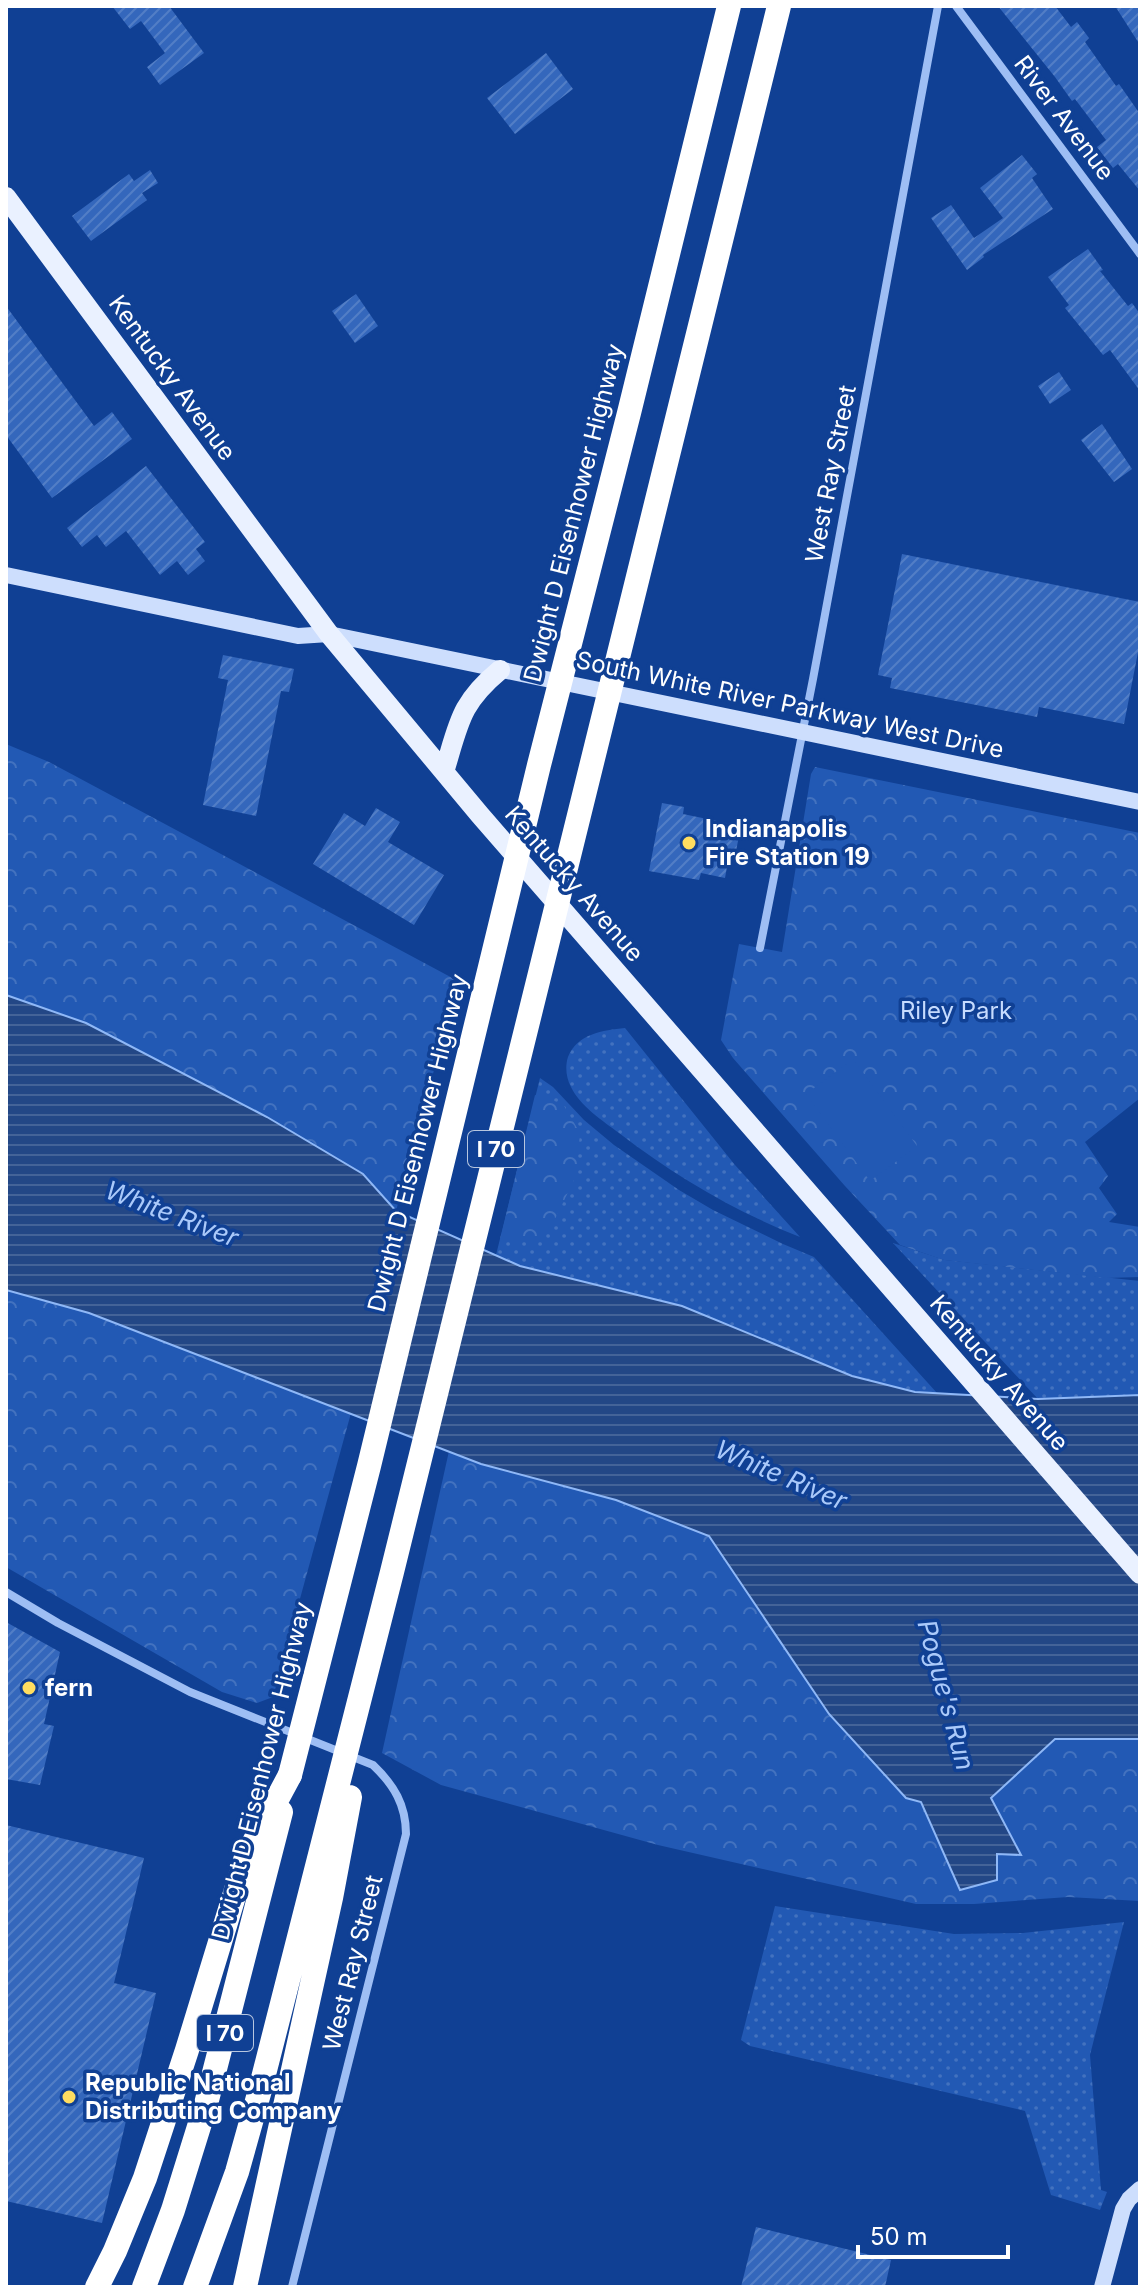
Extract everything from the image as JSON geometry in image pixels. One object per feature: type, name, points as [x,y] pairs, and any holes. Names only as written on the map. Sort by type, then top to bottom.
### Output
[{"type":"highway","name":"Dwight D Eisenhower Highway","points":[[144,2287],[173,2210],[206,2104],[369,1466],[539,765],[729,6]]},
{"type":"highway","name":"I 70","points":[[195,2287],[237,2172],[253,2117],[392,1572],[779,6]]},
{"type":"highway","points":[[245,2287],[331,1898],[392,1572]]},
{"type":"highway","points":[[97,2287],[145,2178],[246,1857],[290,1775]]},
{"type":"main road","name":"Kentucky Avenue","points":[[6,197],[329,634],[444,772],[1140,1574]]},
{"type":"main road","points":[[444,772],[467,704],[479,687],[500,670]]},
{"type":"street","name":"West Ray Street","points":[[760,948],[938,6]]},
{"type":"street","name":"River Avenue","points":[[956,6],[1140,254]]},
{"type":"street","name":"South White River Parkway West Drive","points":[[6,575],[298,636],[329,634],[1140,802]]},
{"type":"street","name":"West Ray Street","points":[[6,1592],[58,1623],[190,1692],[373,1765],[399,1797],[406,1820],[406,1834],[292,2287]]},
{"type":"street","points":[[1102,2287],[1123,2209],[1140,2189]]},
{"type":"green space","points":[[6,744],[49,762],[458,981],[396,1211],[363,1174],[86,1023],[6,995]]},
{"type":"green space","name":"Riley Park","points":[[815,767],[1140,833],[1140,1098],[1085,1142],[1108,1176],[1099,1188],[1117,1214],[1109,1222],[1140,1227],[1140,1277],[1106,1278],[944,1260],[900,1245],[733,1058],[721,1040],[739,944],[782,952],[811,774]]},
{"type":"green space","points":[[625,1028],[735,1165],[800,1237],[728,1204],[683,1178],[640,1149],[580,1101],[567,1076],[567,1061],[572,1049],[584,1038]]},
{"type":"green space","points":[[853,1059],[917,1146],[870,1181],[806,1094]]},
{"type":"green space","points":[[540,1078],[614,1145],[679,1190],[713,1210],[814,1257],[937,1393],[915,1392],[852,1376],[682,1306],[520,1266],[496,1255]]},
{"type":"green space","points":[[535,1095],[563,1104],[580,1133],[576,1176],[552,1225],[530,1242],[500,1240]]},
{"type":"green space","points":[[893,1243],[945,1260],[1140,1281],[1140,1395],[1038,1399]]},
{"type":"green space","points":[[6,1290],[89,1313],[351,1413],[273,1697],[257,1703],[222,1692],[6,1567]]},
{"type":"green space","points":[[449,1451],[481,1464],[616,1500],[709,1536],[829,1714],[921,1802],[960,1890],[978,1884],[991,1798],[1056,1739],[1140,1739],[1140,1901],[1068,1897],[974,1904],[916,1904],[658,1845],[441,1785],[382,1753]]},
{"type":"green space","points":[[775,1906],[954,1934],[1023,1933],[1124,1922],[1090,2055],[1101,2190],[1107,2192],[1100,2210],[1051,2195],[1025,2111],[750,2046],[741,2040]]},
{"type":"water","points":[[6,995],[86,1023],[267,1117],[363,1174],[396,1211],[520,1266],[682,1306],[852,1376],[915,1392],[1038,1399],[1140,1395],[1140,1739],[1055,1739],[991,1798],[1021,1855],[997,1854],[997,1880],[960,1890],[921,1802],[906,1798],[829,1714],[709,1536],[616,1500],[481,1464],[89,1313],[6,1290]]},
{"type":"building","points":[[112,6],[169,6],[204,53],[160,85],[147,67],[165,53],[141,21],[130,29]]},
{"type":"building","points":[[998,6],[1055,6],[1071,27],[1077,22],[1089,38],[1085,42],[1140,114],[1140,191],[1118,164],[1113,168],[1097,147],[1106,140]]},
{"type":"building","points":[[1115,6],[1140,6],[1140,45]]},
{"type":"building","points":[[546,53],[573,89],[515,134],[487,98]]},
{"type":"building","points":[[1022,155],[1037,174],[1032,178],[1053,209],[983,255],[967,270],[931,218],[951,205],[974,238],[1003,218],[980,188]]},
{"type":"building","points":[[150,170],[158,183],[142,193],[147,200],[91,241],[72,216],[129,174],[134,181]]},
{"type":"building","points":[[1088,249],[1103,270],[1100,271],[1128,306],[1132,303],[1140,314],[1140,391],[1110,350],[1103,355],[1065,308],[1069,305],[1048,277]]},
{"type":"building","points":[[356,294],[378,326],[355,343],[332,311]]},
{"type":"building","points":[[6,306],[94,426],[112,412],[132,439],[52,498],[6,435]]},
{"type":"building","points":[[1059,372],[1071,390],[1050,404],[1038,386]]},
{"type":"building","points":[[1102,424],[1132,469],[1114,482],[1081,440]]},
{"type":"building","points":[[146,466],[205,542],[196,549],[205,561],[188,575],[177,561],[160,575],[126,531],[106,547],[97,535],[82,547],[67,528]]},
{"type":"building","points":[[902,554],[1140,602],[1140,642],[1124,724],[1039,707],[1037,717],[890,688],[892,678],[878,675]]},
{"type":"building","points":[[223,655],[294,669],[289,692],[281,691],[256,816],[203,805],[228,680],[218,678]]},
{"type":"building","points":[[662,803],[684,807],[683,814],[741,826],[736,851],[730,850],[725,878],[701,873],[699,880],[649,871]]},
{"type":"building","points":[[376,808],[400,822],[388,842],[444,875],[414,925],[313,864],[344,813],[365,826]]},
{"type":"building","name":"fern","points":[[6,1622],[60,1652],[44,1724],[54,1726],[40,1785],[6,1779]]},
{"type":"building","name":"Republic National Distributing Company","points":[[6,1825],[144,1858],[114,1983],[156,1993],[102,2223],[6,2201]]},
{"type":"building","points":[[756,2227],[891,2260],[885,2287],[741,2287]]},
{"type":"place","name":"Indianapolis Fire Station 19","points":[[689,843]]},
{"type":"place","name":"fern","points":[[29,1688]]},
{"type":"place","name":"Republic National Distributing Company","points":[[69,2097]]},
{"type":"water label","name":"White River","points":[[172,1214]]},
{"type":"water label","name":"White River","points":[[781,1475]]},
{"type":"water label","name":"Pogue's Run","points":[[946,1695]]}]
